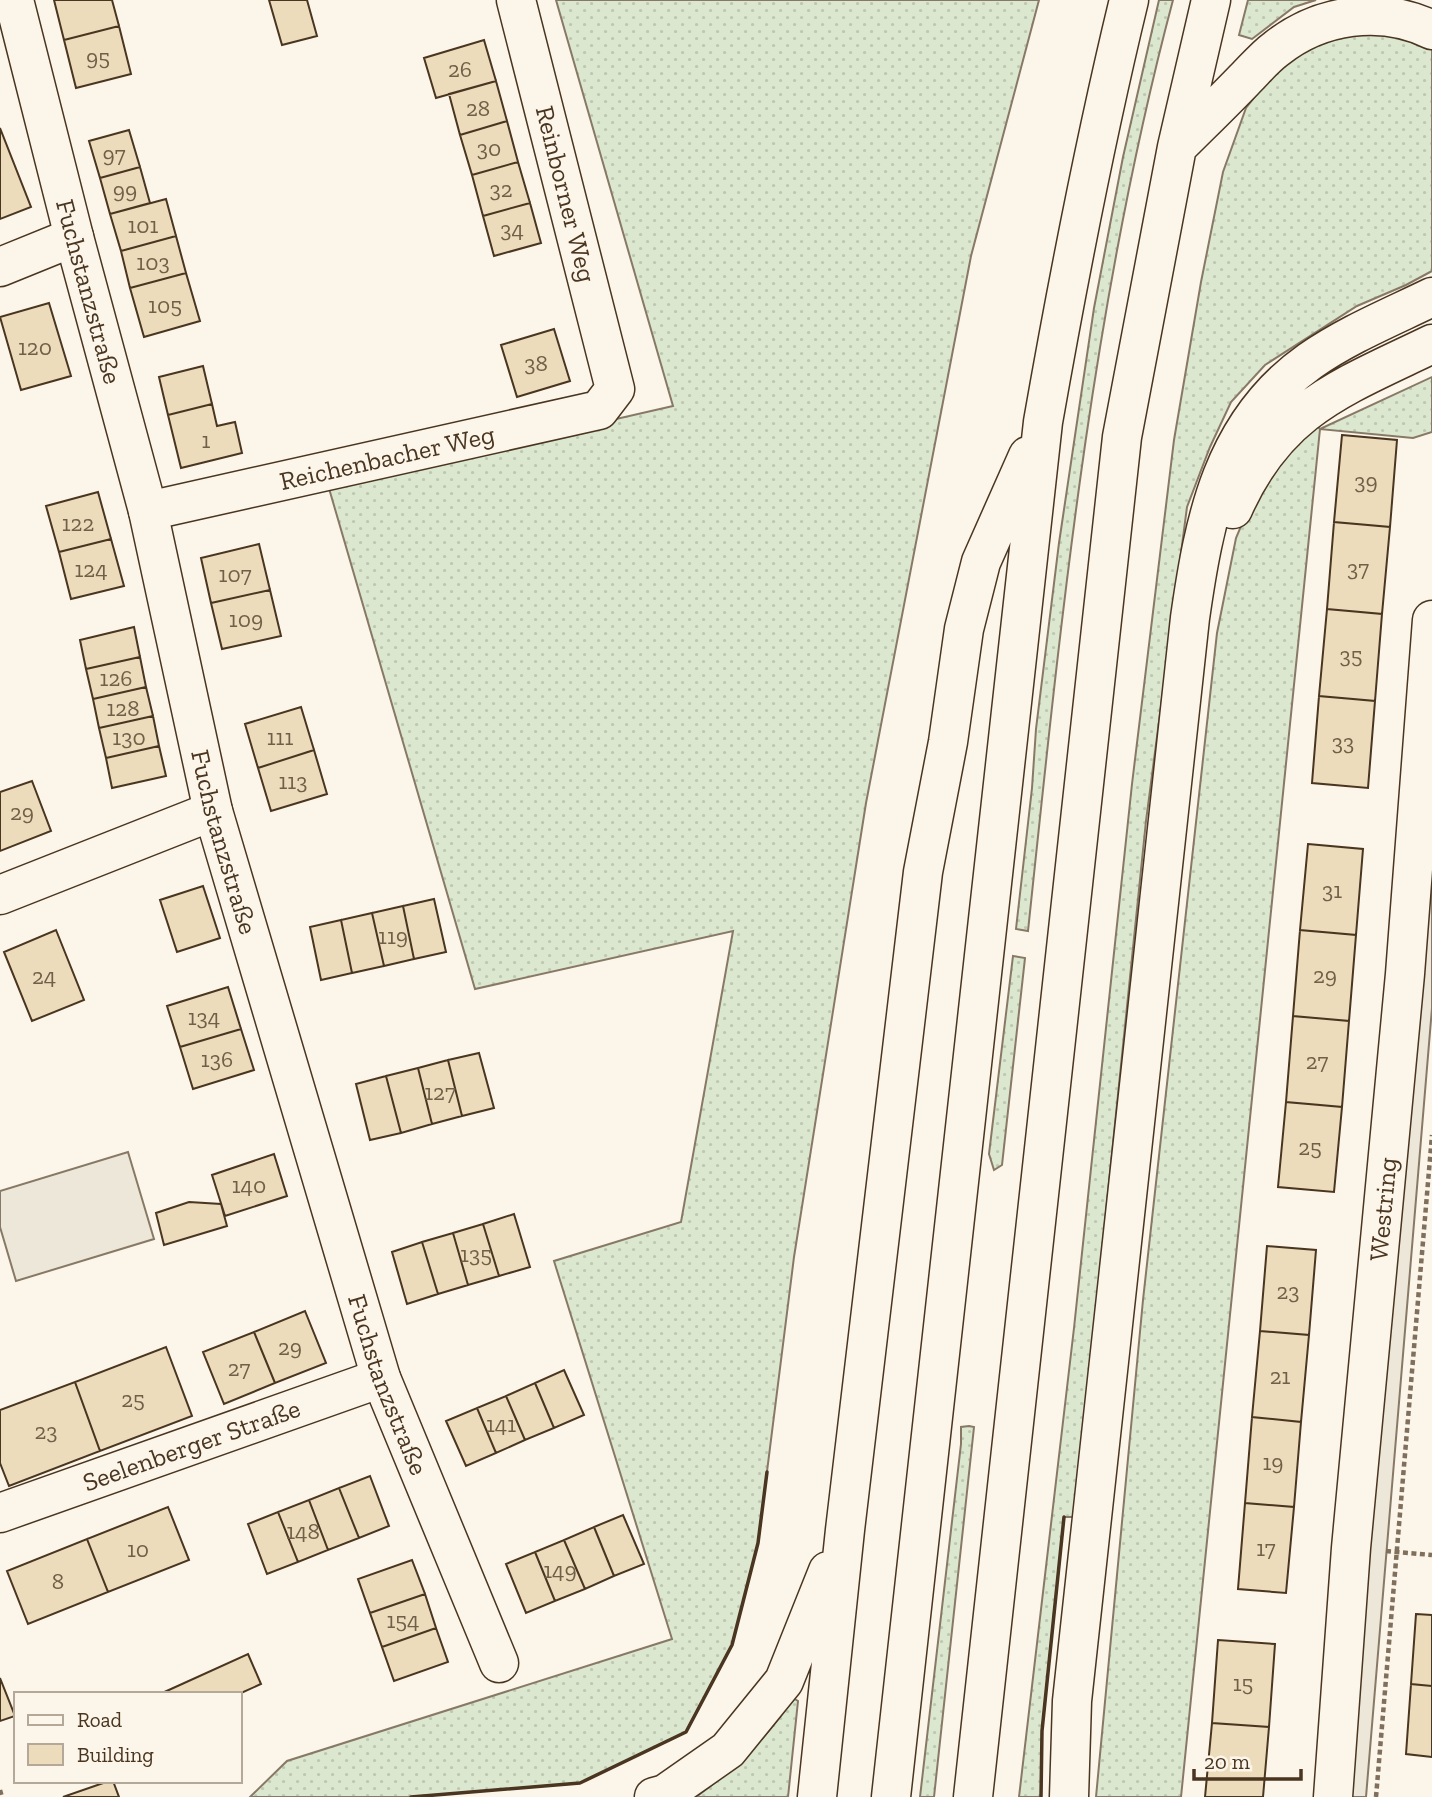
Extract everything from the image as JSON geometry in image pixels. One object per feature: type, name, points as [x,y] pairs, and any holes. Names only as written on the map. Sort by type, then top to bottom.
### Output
[{"type":"main road","name":"Fuchstanzstraße","points":[[14,0],[74,237],[148,510],[213,811],[381,1378],[499,1663]]},
{"type":"main road","name":"Reinborner Weg","points":[[516,0],[615,389]]},
{"type":"main road","points":[[891,1797],[1043,422],[1070,268],[1101,116],[1129,0]]},
{"type":"main road","points":[[973,1797],[1122,437],[1177,147],[1211,0]]},
{"type":"main road","points":[[1177,147],[1275,49],[1307,29],[1343,17],[1380,15],[1417,22],[1432,30]]},
{"type":"main road","points":[[0,267],[74,237]]},
{"type":"main road","points":[[1069,1797],[1072,1701],[1190,618],[1209,511],[1237,442],[1259,410],[1281,386],[1309,362],[1343,341],[1432,297]]},
{"type":"main road","points":[[1087,1797],[1086,1760],[1091,1703],[1209,620],[1230,517],[1244,484],[1262,455],[1307,409],[1342,388],[1432,344]]},
{"type":"main road","name":"Reichenbacher Weg","points":[[148,510],[599,410],[615,389]]},
{"type":"main road","points":[[817,1797],[897,1072],[923,872],[948,742],[964,629],[981,562],[1043,422]]},
{"type":"main road","name":"Westring","points":[[1332,1797],[1351,1548],[1405,974],[1432,620]]},
{"type":"main road","points":[[0,895],[213,811]]},
{"type":"main road","name":"Seelenberger Straße","points":[[0,1513],[381,1378]]},
{"type":"main road","points":[[654,1797],[665,1794],[728,1750],[783,1681],[845,1530]]},
{"type":"path","points":[[1376,1797],[1432,1135]]},
{"type":"path","points":[[0,1790],[2,1797]]},
{"type":"green space","points":[[556,0],[1039,0],[971,256],[866,803],[794,1257],[758,1543],[732,1645],[686,1732],[580,1783],[411,1797],[250,1797],[287,1761],[672,1639],[554,1261],[681,1222],[733,931],[475,989],[328,485],[673,406]]},
{"type":"green space","points":[[1159,0],[1173,0],[1145,114],[1100,346],[1067,579],[1028,931],[1016,929],[1036,729],[1059,543],[1094,308],[1123,157]]},
{"type":"green space","points":[[1248,0],[1316,0],[1294,7],[1252,39],[1239,35]]},
{"type":"green space","points":[[1367,28],[1432,48],[1432,271],[1357,306],[1265,365],[1231,402],[1187,507],[1146,821],[1073,1517],[1064,1517],[1042,1731],[1041,1797],[1019,1797],[1074,1328],[1132,784],[1174,440],[1201,282],[1223,172],[1246,108],[1279,66],[1321,40]]},
{"type":"green space","points":[[1432,377],[1432,432],[1413,438],[1320,429]]},
{"type":"green space","points":[[1316,425],[1320,429],[1181,1797],[1096,1797],[1143,1300],[1217,633],[1236,538],[1255,493],[1290,445]]},
{"type":"green space","points":[[1013,956],[1025,958],[1002,1165],[994,1170],[989,1154]]},
{"type":"green space","points":[[961,1427],[974,1427],[934,1797],[920,1797]]},
{"type":"green space","points":[[793,1698],[798,1701],[788,1797],[696,1797],[749,1752]]},
{"type":"shaded area","points":[[1432,709],[1432,1008],[1366,1797],[1341,1797]]},
{"type":"shaded area","points":[[128,1152],[154,1239],[16,1281],[0,1227],[0,1191]]},
{"type":"building","points":[[54,0],[112,0],[119,26],[64,40]]},
{"type":"building","points":[[269,0],[307,0],[317,36],[282,45]]},
{"type":"building","points":[[119,26],[131,74],[76,88],[64,40]]},
{"type":"building","points":[[484,40],[496,81],[436,98],[424,58]]},
{"type":"building","points":[[496,81],[507,121],[460,135],[449,94]]},
{"type":"building","points":[[507,121],[518,162],[472,175],[460,135]]},
{"type":"building","points":[[0,128],[31,207],[0,219]]},
{"type":"building","points":[[129,130],[140,167],[100,178],[89,141]]},
{"type":"building","points":[[518,162],[530,203],[483,216],[472,175]]},
{"type":"building","points":[[140,167],[150,203],[110,214],[100,178]]},
{"type":"building","points":[[166,199],[176,236],[121,251],[110,214]]},
{"type":"building","points":[[530,203],[541,243],[494,256],[483,216]]},
{"type":"building","points":[[176,236],[186,273],[130,288],[121,251]]},
{"type":"building","points":[[186,273],[200,321],[144,337],[130,288]]},
{"type":"building","points":[[49,303],[71,376],[21,390],[0,317]]},
{"type":"building","points":[[554,329],[570,381],[517,397],[501,345]]},
{"type":"building","points":[[203,366],[212,404],[168,415],[159,377]]},
{"type":"building","points":[[212,404],[217,426],[235,422],[242,453],[181,468],[168,415]]},
{"type":"building","points":[[1342,435],[1397,440],[1390,527],[1334,522]]},
{"type":"building","points":[[98,492],[111,539],[59,552],[46,506]]},
{"type":"building","points":[[1334,522],[1390,527],[1382,614],[1327,609]]},
{"type":"building","points":[[111,539],[124,586],[71,599],[59,552]]},
{"type":"building","points":[[259,544],[270,590],[211,603],[201,558]]},
{"type":"building","points":[[270,590],[281,636],[222,649],[211,603]]},
{"type":"building","points":[[1327,609],[1382,614],[1375,701],[1319,696]]},
{"type":"building","points":[[134,627],[140,657],[86,669],[80,640]]},
{"type":"building","points":[[140,657],[146,687],[93,699],[86,669]]},
{"type":"building","points":[[146,687],[153,716],[99,728],[93,699]]},
{"type":"building","points":[[1319,696],[1375,701],[1368,788],[1312,783]]},
{"type":"building","points":[[301,707],[314,750],[258,768],[245,724]]},
{"type":"building","points":[[153,716],[159,746],[106,758],[99,728]]},
{"type":"building","points":[[159,746],[166,776],[112,788],[106,758]]},
{"type":"building","points":[[314,750],[327,794],[271,811],[258,768]]},
{"type":"building","points":[[32,781],[51,831],[0,851],[0,792]]},
{"type":"building","points":[[1308,844],[1363,849],[1356,935],[1300,930]]},
{"type":"building","points":[[203,886],[220,938],[177,952],[160,900]]},
{"type":"building","points":[[434,899],[446,952],[414,959],[403,906]]},
{"type":"building","points":[[403,906],[414,959],[384,966],[372,913]]},
{"type":"building","points":[[372,913],[384,966],[352,973],[341,920]]},
{"type":"building","points":[[341,920],[352,973],[321,980],[310,927]]},
{"type":"building","points":[[56,930],[84,1000],[32,1021],[4,952]]},
{"type":"building","points":[[1300,930],[1356,935],[1349,1021],[1293,1016]]},
{"type":"building","points":[[228,987],[241,1029],[180,1047],[167,1006]]},
{"type":"building","points":[[1293,1016],[1349,1021],[1342,1107],[1286,1102]]},
{"type":"building","points":[[241,1029],[254,1070],[193,1089],[180,1047]]},
{"type":"building","points":[[479,1053],[494,1108],[462,1116],[448,1060]]},
{"type":"building","points":[[448,1060],[462,1116],[432,1124],[418,1068]]},
{"type":"building","points":[[418,1068],[432,1124],[401,1133],[386,1076]]},
{"type":"building","points":[[386,1076],[401,1133],[370,1140],[356,1084]]},
{"type":"building","points":[[1286,1102],[1342,1107],[1334,1192],[1278,1187]]},
{"type":"building","points":[[274,1154],[287,1196],[225,1216],[212,1175]]},
{"type":"building","points":[[189,1202],[221,1204],[227,1226],[164,1245],[156,1213]]},
{"type":"building","points":[[514,1214],[530,1267],[499,1276],[483,1224]]},
{"type":"building","points":[[483,1224],[499,1276],[468,1285],[453,1233]]},
{"type":"building","points":[[453,1233],[468,1285],[438,1294],[422,1242]]},
{"type":"building","points":[[422,1242],[438,1294],[407,1304],[392,1252]]},
{"type":"building","points":[[1267,1246],[1316,1250],[1309,1335],[1260,1331]]},
{"type":"building","points":[[305,1311],[326,1363],[275,1383],[254,1332]]},
{"type":"building","points":[[1260,1331],[1309,1335],[1301,1422],[1252,1417]]},
{"type":"building","points":[[254,1332],[275,1383],[224,1404],[203,1352]]},
{"type":"building","points":[[166,1347],[192,1416],[100,1451],[75,1382]]},
{"type":"building","points":[[564,1370],[584,1415],[554,1428],[535,1383]]},
{"type":"building","points":[[75,1382],[100,1451],[9,1486],[0,1463],[0,1410]]},
{"type":"building","points":[[535,1383],[554,1428],[525,1440],[506,1396]]},
{"type":"building","points":[[506,1396],[525,1440],[496,1453],[477,1408]]},
{"type":"building","points":[[477,1408],[496,1453],[466,1466],[446,1421]]},
{"type":"building","points":[[1252,1417],[1301,1422],[1294,1507],[1245,1503]]},
{"type":"building","points":[[370,1476],[389,1526],[359,1538],[339,1488]]},
{"type":"building","points":[[339,1488],[359,1538],[328,1550],[309,1500]]},
{"type":"building","points":[[309,1500],[328,1550],[298,1562],[278,1512]]},
{"type":"building","points":[[1245,1503],[1294,1507],[1286,1593],[1238,1589]]},
{"type":"building","points":[[168,1507],[189,1560],[108,1592],[87,1539]]},
{"type":"building","points":[[278,1512],[298,1562],[267,1574],[248,1524]]},
{"type":"building","points":[[623,1515],[644,1564],[614,1576],[594,1527]]},
{"type":"building","points":[[594,1527],[614,1576],[585,1589],[564,1540]]},
{"type":"building","points":[[87,1539],[108,1592],[28,1624],[7,1571]]},
{"type":"building","points":[[564,1540],[585,1589],[555,1601],[535,1552]]},
{"type":"building","points":[[535,1552],[555,1601],[526,1613],[506,1564]]},
{"type":"building","points":[[412,1560],[425,1594],[370,1613],[358,1579]]},
{"type":"building","points":[[425,1594],[436,1628],[382,1647],[370,1613]]},
{"type":"building","points":[[1416,1614],[1432,1615],[1432,1686],[1411,1684]]},
{"type":"building","points":[[436,1628],[448,1662],[394,1681],[382,1647]]},
{"type":"building","points":[[1218,1640],[1275,1644],[1269,1727],[1212,1723]]},
{"type":"building","points":[[248,1654],[261,1684],[242,1693],[164,1692]]},
{"type":"building","points":[[0,1678],[14,1716],[0,1721]]},
{"type":"building","points":[[1411,1684],[1432,1686],[1432,1757],[1406,1754]]},
{"type":"building","points":[[1212,1723],[1269,1727],[1263,1797],[1205,1797]]},
{"type":"building","points":[[103,1783],[114,1783],[119,1797],[63,1797]]},
{"type":"wall","points":[[411,1797],[580,1783],[686,1732],[732,1645],[758,1543],[767,1472]]},
{"type":"wall","points":[[1041,1797],[1042,1731],[1064,1517]]}]
